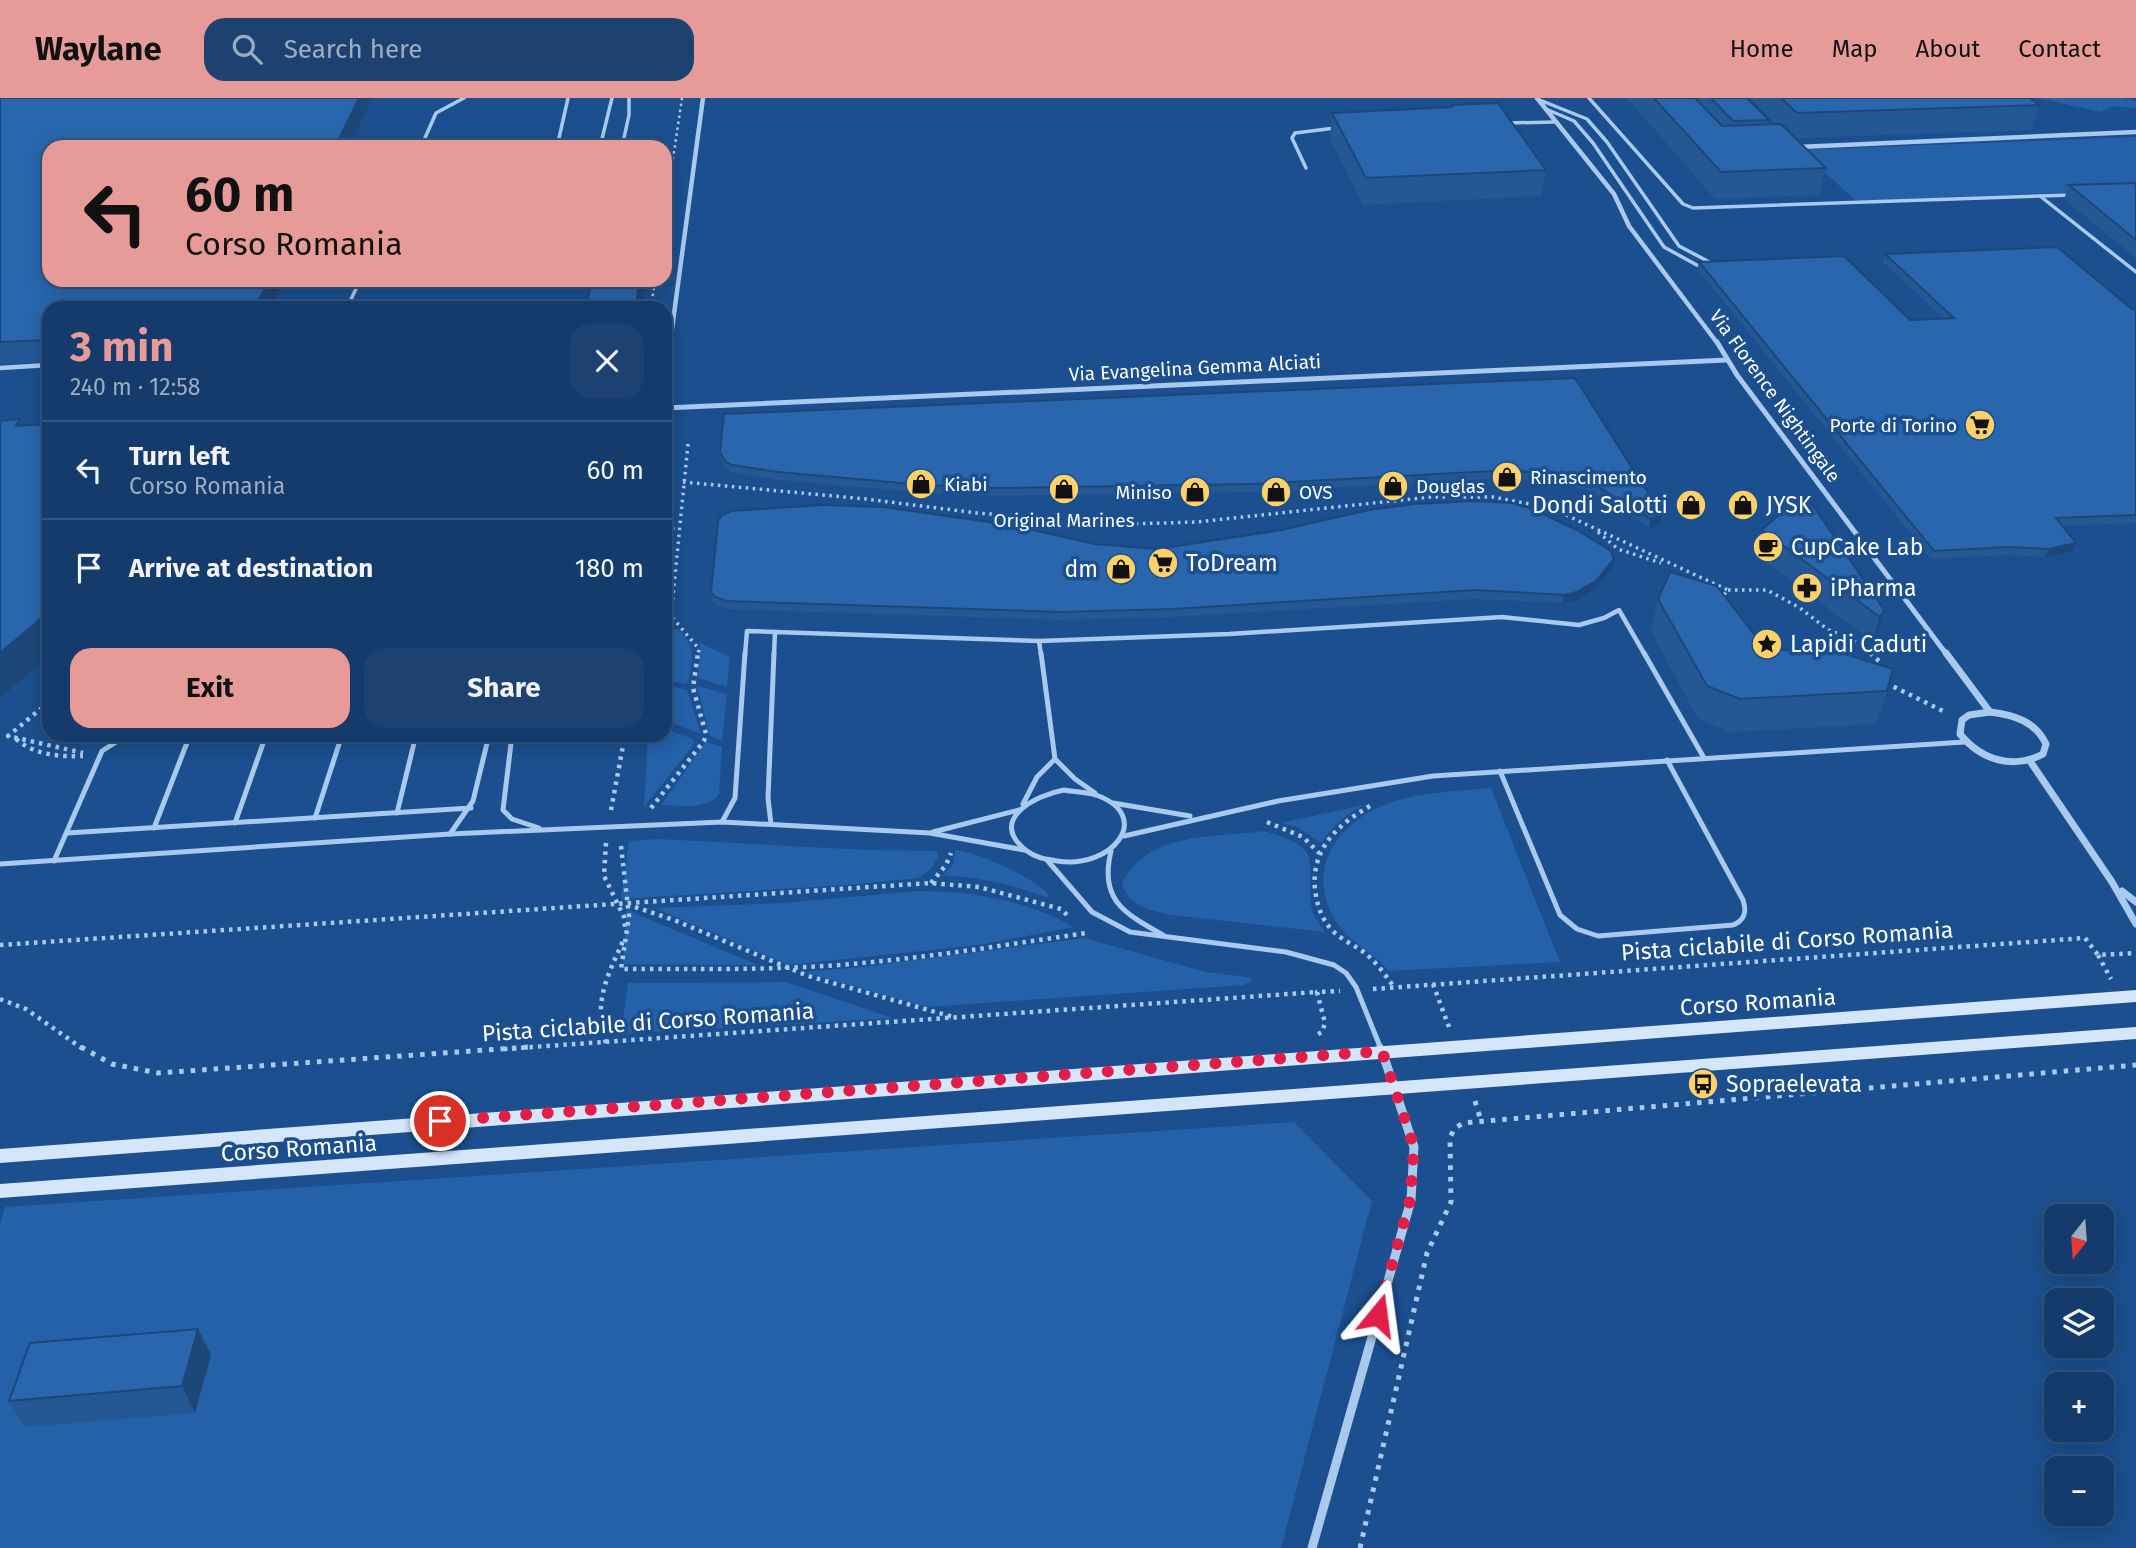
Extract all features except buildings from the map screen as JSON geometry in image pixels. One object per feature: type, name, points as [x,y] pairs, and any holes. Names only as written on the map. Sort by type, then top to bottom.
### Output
[{"type":"main road","name":"Corso Romania","points":[[0,1156],[2136,996]]},
{"type":"main road","name":"Corso Romania","points":[[0,1192],[2136,1033]]},
{"type":"street","points":[[672,326],[703,98]]},
{"type":"street","name":"Via Florence Nightingale","points":[[1537,98],[1614,194],[1629,226],[1990,712]]},
{"type":"street","points":[[1796,148],[2136,132]]},
{"type":"street","name":"Via Evangelina Gemma Alciati","points":[[672,408],[1727,360]]},
{"type":"street","points":[[1990,712],[2016,717],[2038,730],[2044,738],[2046,749],[2043,754],[2030,761],[1998,760],[1965,742],[1960,734],[1962,720],[1969,715],[1990,712]]},
{"type":"street","points":[[2030,761],[2119,888],[2136,924]]},
{"type":"street","points":[[2119,888],[2136,902]]},
{"type":"street","points":[[1312,1548],[1410,1200],[1414,1147],[1382,1051]]},
{"type":"lane","points":[[424,140],[436,113],[464,98]]},
{"type":"lane","points":[[559,140],[568,98]]},
{"type":"lane","points":[[602,140],[612,98]]},
{"type":"lane","points":[[624,140],[629,115],[629,98]]},
{"type":"lane","points":[[1537,98],[1587,119],[1607,142],[1679,246],[1721,268]]},
{"type":"lane","points":[[1589,98],[1684,204],[1693,208],[2081,194]]},
{"type":"lane","points":[[1546,109],[1574,121],[1593,143],[1664,247],[1705,269]]},
{"type":"lane","points":[[1502,123],[1555,122]]},
{"type":"lane","points":[[1306,168],[1293,144],[1295,133],[1336,128]]},
{"type":"lane","points":[[2040,196],[2136,272]]},
{"type":"lane","points":[[0,368],[42,365]]},
{"type":"lane","points":[[722,822],[735,798],[747,631],[1039,641],[1229,634],[1502,617],[1579,625],[1604,618],[1619,610],[1704,758]]},
{"type":"lane","points":[[771,824],[768,798],[775,632]]},
{"type":"lane","points":[[0,864],[450,834],[722,822],[930,833],[1024,850],[1047,860],[1069,864],[1087,862],[1111,851],[1124,836],[1126,824],[1121,812],[1075,779],[1055,759],[1039,641]]},
{"type":"lane","points":[[54,861],[102,751],[116,742]]},
{"type":"lane","points":[[154,828],[187,742]]},
{"type":"lane","points":[[235,823],[264,742]]},
{"type":"lane","points":[[315,818],[340,742]]},
{"type":"lane","points":[[397,813],[414,742]]},
{"type":"lane","points":[[450,834],[463,822],[476,800],[488,742]]},
{"type":"lane","points":[[511,742],[503,810],[512,819],[546,829]]},
{"type":"lane","points":[[1124,836],[1193,817],[1361,786],[1500,771],[1965,742]]},
{"type":"lane","points":[[1024,850],[1013,832],[1012,824],[1037,778],[1055,759]]},
{"type":"lane","points":[[1500,771],[1560,915],[1568,924],[1583,933],[1598,936],[1738,924],[1745,919],[1747,911],[1743,900],[1667,760]]},
{"type":"lane","points":[[930,833],[1003,817],[1040,796],[1064,790],[1098,795]]},
{"type":"lane","points":[[1111,803],[1193,817]]},
{"type":"lane","points":[[67,834],[471,808]]},
{"type":"lane","points":[[1111,851],[1107,870],[1108,891],[1115,904],[1131,917],[1166,936]]},
{"type":"lane","points":[[1047,860],[1087,911],[1100,921],[1130,932],[1298,955],[1328,962],[1349,975],[1382,1051]]},
{"type":"path","points":[[672,166],[682,98]]},
{"type":"path","points":[[672,605],[688,444]]},
{"type":"path","points":[[683,482],[866,499],[977,513],[1128,524],[1197,522],[1430,497],[1493,497],[1551,508],[1728,590],[1767,590],[1800,608],[1827,629],[1862,645],[1879,661],[1868,675]]},
{"type":"path","points":[[672,528],[679,528]]},
{"type":"path","points":[[1597,530],[1604,540],[1640,560],[1668,564]]},
{"type":"path","points":[[1718,601],[1728,590]]},
{"type":"path","points":[[650,810],[704,741],[706,734],[693,688],[699,649],[672,617]]},
{"type":"path","points":[[1880,681],[1962,720]]},
{"type":"path","points":[[42,708],[9,736],[77,751]]},
{"type":"path","points":[[15,737],[23,747],[69,757]]},
{"type":"path","points":[[610,816],[624,742]]},
{"type":"path","points":[[1375,803],[1353,816],[1332,835],[1319,853],[1315,885],[1325,921],[1343,941],[1365,953],[1394,987]]},
{"type":"path","points":[[1230,812],[1285,828],[1303,837],[1319,853]]},
{"type":"path","points":[[606,846],[604,876],[624,917],[625,935],[608,970],[598,1012],[599,1026],[606,1043]]},
{"type":"path","points":[[621,846],[629,916],[621,969],[787,968],[984,949],[1086,933]]},
{"type":"path","points":[[930,883],[946,865],[950,854],[962,849]]},
{"type":"path","points":[[0,945],[619,906],[930,883],[979,887],[1060,909]]},
{"type":"path","points":[[628,905],[658,913],[787,968],[856,992],[957,1018]]},
{"type":"path","name":"Pista ciclabile di Corso Romania","points":[[1433,984],[2085,938],[2098,955],[2136,953]]},
{"type":"path","name":"Pista ciclabile di Corso Romania","points":[[0,999],[21,1006],[95,1057],[115,1067],[158,1073],[1317,992]]},
{"type":"path","points":[[1360,1548],[1427,1253],[1451,1202],[1450,1138],[1454,1129],[1463,1123],[2136,1065]]},
{"type":"shaded area","points":[[2040,98],[2122,98],[2136,101],[2136,108],[2114,106],[2100,112]]},
{"type":"shaded area","points":[[2136,137],[2136,190],[1856,201],[1801,150]]},
{"type":"shaded area","points":[[679,629],[690,648],[691,667],[688,682],[684,684],[672,681],[672,630]]},
{"type":"shaded area","points":[[700,643],[730,657],[727,687],[698,678]]},
{"type":"shaded area","points":[[672,686],[687,690],[701,734],[672,723]]},
{"type":"shaded area","points":[[697,686],[727,694],[722,741],[710,736]]},
{"type":"shaded area","points":[[672,732],[693,739],[695,743],[644,807],[648,742],[672,742]]},
{"type":"shaded area","points":[[706,742],[722,747],[719,794],[708,803],[700,805],[661,805]]},
{"type":"shaded area","points":[[1491,788],[1560,962],[1389,971],[1340,927],[1326,900],[1323,881],[1333,846],[1344,831],[1359,819],[1376,808],[1395,801],[1430,794]]},
{"type":"shaded area","points":[[1364,805],[1340,821],[1321,843],[1297,827],[1281,823]]},
{"type":"shaded area","points":[[1264,831],[1295,843],[1308,854],[1311,906],[1325,932],[1171,915],[1135,903],[1125,892],[1122,884],[1133,867],[1147,854],[1165,846],[1184,840]]},
{"type":"shaded area","points":[[658,839],[937,851],[938,857],[930,870],[918,878],[849,885],[621,899],[629,841]]},
{"type":"shaded area","points":[[955,850],[978,855],[1020,874],[1042,888],[1049,895],[1048,898],[996,882],[942,876],[953,865]]},
{"type":"shaded area","points":[[918,891],[998,899],[1037,910],[1074,927],[979,945],[788,965],[655,908],[782,903]]},
{"type":"shaded area","points":[[627,910],[758,965],[623,964]]},
{"type":"shaded area","points":[[1084,938],[1206,972],[1248,977],[1253,980],[1245,985],[926,1007],[804,972],[862,967]]},
{"type":"shaded area","points":[[786,982],[892,1018],[621,1034],[628,983]]},
{"type":"shaded area","points":[[1294,1122],[1372,1201],[1281,1548],[0,1548],[0,1224],[5,1207]]},
{"type":"place","name":"Porte di Torino","points":[[1980,425]]},
{"type":"place","name":"Rinascimento","points":[[1507,477]]},
{"type":"place","name":"Kiabi","points":[[921,484]]},
{"type":"place","name":"Douglas","points":[[1393,486]]},
{"type":"place","name":"Original Marines","points":[[1064,489]]},
{"type":"place","name":"Miniso","points":[[1195,492]]},
{"type":"place","name":"OVS","points":[[1276,492]]},
{"type":"place","name":"Dondi Salotti","points":[[1691,505]]},
{"type":"place","name":"JYSK","points":[[1743,505]]},
{"type":"place","name":"CupCake Lab","points":[[1768,547]]},
{"type":"place","name":"ToDream","points":[[1163,563]]},
{"type":"place","name":"dm","points":[[1121,569]]},
{"type":"place","name":"iPharma","points":[[1807,588]]},
{"type":"place","name":"Lapidi Caduti","points":[[1767,644]]},
{"type":"place","name":"Sopraelevata","points":[[1703,1084]]},
{"type":"route","points":[[440,1121],[1382,1051],[1414,1147],[1410,1200],[1378,1315]]}]
